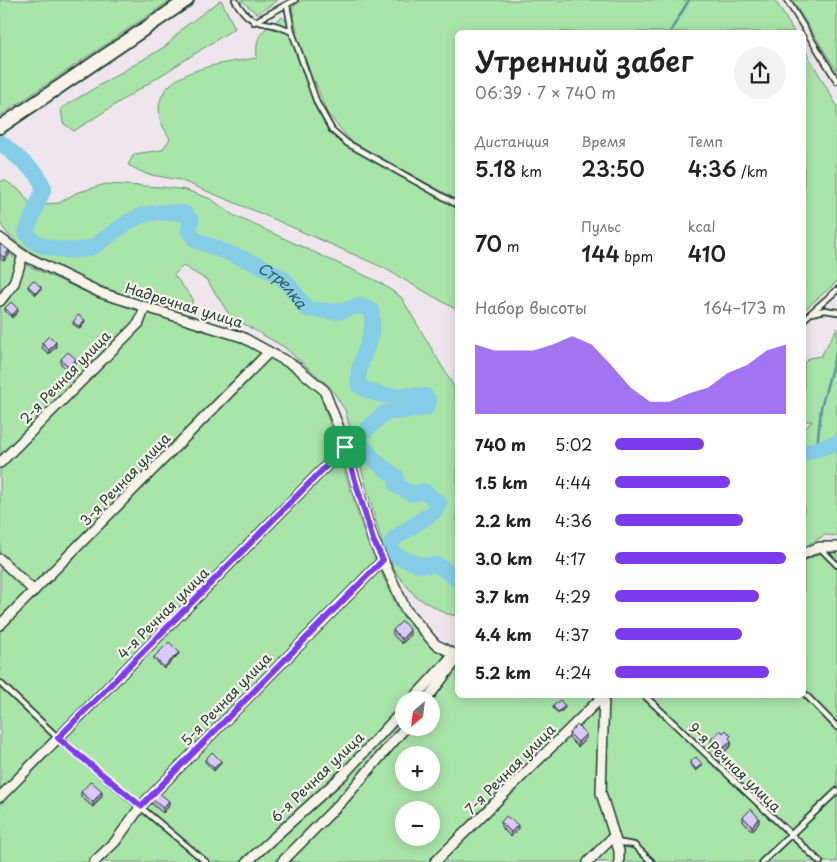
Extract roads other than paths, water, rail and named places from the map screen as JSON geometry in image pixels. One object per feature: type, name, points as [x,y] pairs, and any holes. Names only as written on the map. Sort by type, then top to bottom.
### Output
[{"type":"main road","points":[[1,126],[187,0]]},
{"type":"street","name":"Надречная улица","points":[[0,238],[23,255],[101,294],[242,337],[295,366],[324,390],[345,447],[373,540],[406,610],[435,644],[455,655]]},
{"type":"street","points":[[0,300],[14,283],[23,255]]},
{"type":"street","name":"2-я Речная улица","points":[[0,463],[138,323],[145,307]]},
{"type":"street","name":"3-я Речная улица","points":[[0,625],[269,352]]},
{"type":"street","name":"4-я Речная улица","points":[[0,797],[345,447]]},
{"type":"street","points":[[806,553],[819,547],[837,547]]},
{"type":"street","points":[[0,559],[34,591]]},
{"type":"street","name":"5-я Речная улица","points":[[94,862],[115,842],[141,806],[383,560]]},
{"type":"street","points":[[421,691],[455,657]]},
{"type":"street","points":[[432,691],[455,657]]},
{"type":"street","name":"7-я Речная улица","points":[[435,862],[601,698]]},
{"type":"street","points":[[604,698],[601,793],[615,839],[619,862]]},
{"type":"street","name":"6-я Речная улица","points":[[247,862],[344,774],[395,719]]},
{"type":"street","points":[[282,862],[344,799],[398,736]]},
{"type":"street","points":[[588,862],[615,839]]},
{"type":"lane","points":[[235,0],[244,16],[254,22],[267,22],[292,32]]},
{"type":"lane","points":[[254,22],[295,0]]},
{"type":"lane","points":[[786,0],[805,30]]},
{"type":"lane","points":[[287,5],[292,32],[317,103],[332,130],[354,147],[455,203]]},
{"type":"lane","points":[[806,32],[837,81]]},
{"type":"lane","points":[[806,317],[837,290]]},
{"type":"lane","points":[[811,313],[826,310],[837,312]]},
{"type":"lane","points":[[819,547],[837,565]]},
{"type":"lane","points":[[0,683],[58,738],[206,862]]},
{"type":"lane","points":[[806,695],[837,727]]},
{"type":"lane","name":"9-я Речная улица","points":[[647,698],[820,862]]},
{"type":"lane","points":[[762,862],[837,791]]},
{"type":"lane","points":[[615,839],[634,845],[652,862]]},
{"type":"waterway","points":[[671,30],[689,0]]},
{"type":"waterway","name":"Стрелка","points":[[0,142],[37,174],[44,188],[26,232],[38,243],[57,249],[87,249],[136,218],[160,212],[184,213],[191,220],[189,231],[195,240],[262,266],[285,280],[307,309],[337,312],[360,306],[371,310],[371,332],[359,369],[359,386],[368,391],[384,395],[425,396],[429,401],[426,408],[384,413],[358,438],[374,460],[396,476],[397,486],[412,494],[424,491],[439,503],[435,511],[395,538],[391,544],[391,551],[399,557],[420,565],[438,565],[455,578]]},
{"type":"waterway","points":[[817,448],[821,408],[837,349]]},
{"type":"waterway","name":"Стрелка","points":[[806,452],[837,443]]}]
